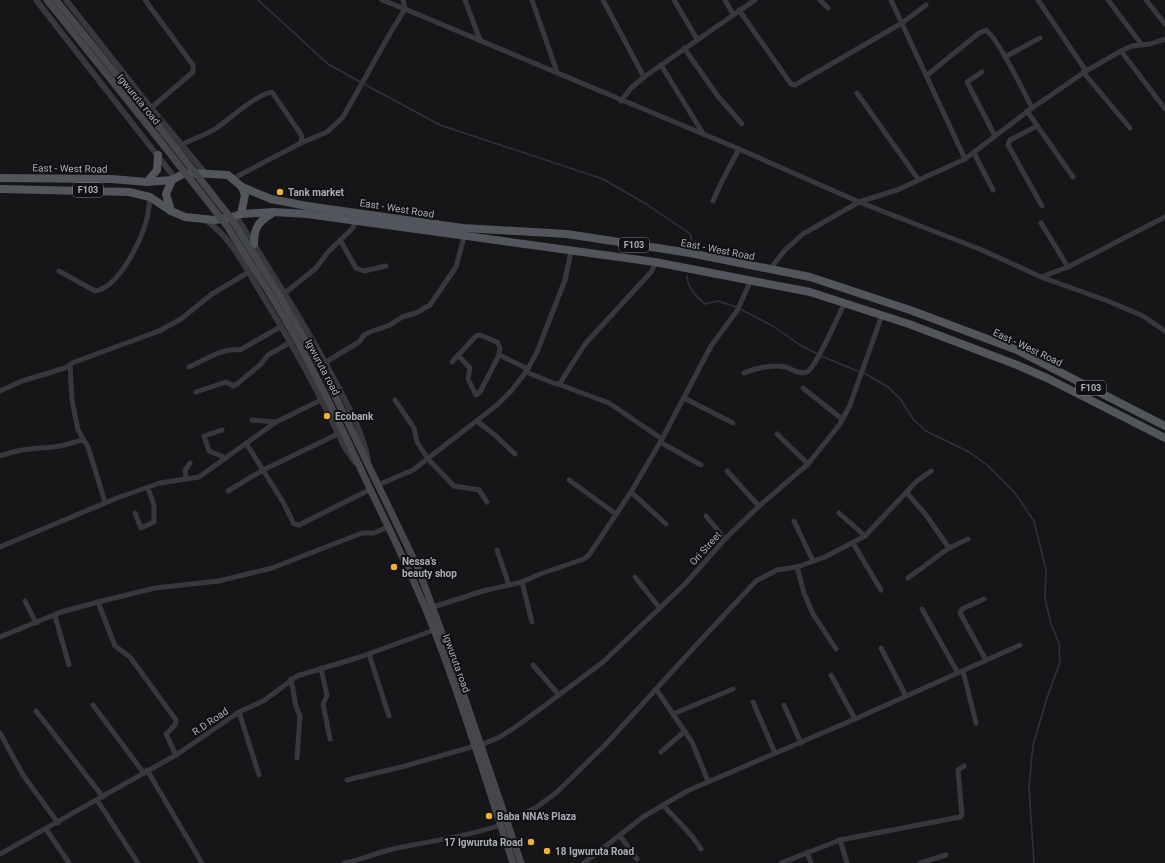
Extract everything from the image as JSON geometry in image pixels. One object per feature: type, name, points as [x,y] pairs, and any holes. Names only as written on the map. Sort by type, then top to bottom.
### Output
[{"type":"main road","name":"Igwuruta road","points":[[47,0],[160,135]]},
{"type":"main road","name":"Igwuruta road","points":[[56,0],[160,135],[227,226],[273,292],[321,366],[418,568],[433,607],[438,628],[504,823],[521,863]]},
{"type":"main road","points":[[147,182],[157,170],[158,155]]},
{"type":"main road","name":"East - West Road","points":[[0,178],[112,179],[147,182],[174,179],[183,174],[205,173],[228,175],[234,178]]},
{"type":"main road","points":[[14,178],[15,188]]},
{"type":"main road","points":[[174,179],[166,194],[171,211],[185,217],[206,220],[229,218],[238,215],[245,195],[242,187],[234,178]]},
{"type":"main road","name":"East - West Road","points":[[242,187],[271,199],[463,228],[567,234],[690,253],[810,277],[856,291],[1017,350],[1165,426]]},
{"type":"main road","name":"F103","points":[[0,189],[15,188],[129,192],[150,197],[171,211]]},
{"type":"main road","points":[[254,244],[254,232],[257,225],[262,219],[273,212]]},
{"type":"main road","name":"East - West Road","points":[[238,215],[273,212],[354,220],[464,237],[655,262],[810,292],[882,315],[1017,365],[1165,438]]},
{"type":"main road","points":[[403,219],[404,228]]},
{"type":"main road","name":"Igwuruta road","points":[[273,292],[343,428],[388,527],[438,628]]},
{"type":"main road","points":[[1141,425],[1146,417]]},
{"type":"main road","name":"Igwuruta road","points":[[504,823],[513,863]]},
{"type":"street","points":[[36,0],[158,155],[174,179]]},
{"type":"street","points":[[66,0],[151,108],[205,173]]},
{"type":"street","points":[[145,0],[193,65],[194,69],[193,72],[151,108]]},
{"type":"street","points":[[382,0],[557,72],[621,101],[858,202],[982,250],[1041,277],[1115,304],[1143,316],[1165,331]]},
{"type":"street","points":[[234,178],[301,143],[327,132],[343,117],[405,9],[404,0]]},
{"type":"street","points":[[465,0],[480,40]]},
{"type":"street","points":[[532,0],[557,72]]},
{"type":"street","points":[[603,0],[644,77]]},
{"type":"street","points":[[674,0],[696,39]]},
{"type":"street","points":[[726,0],[733,14]]},
{"type":"street","points":[[621,101],[631,88],[644,77],[733,14],[747,2],[756,0]]},
{"type":"street","points":[[820,0],[828,8]]},
{"type":"street","points":[[891,0],[965,159]]},
{"type":"street","points":[[1038,0],[1085,72],[1130,128]]},
{"type":"street","points":[[1108,0],[1142,45]]},
{"type":"street","points":[[1146,0],[1165,24]]},
{"type":"street","points":[[738,10],[764,48],[791,84],[795,86],[902,23],[926,4]]},
{"type":"street","points":[[926,76],[985,30],[991,34],[1005,57],[1037,126],[1073,177]]},
{"type":"street","points":[[1005,57],[1040,38]]},
{"type":"street","points":[[770,269],[785,250],[803,234],[858,202],[897,190],[918,179],[965,159],[1030,110],[1085,72],[1121,50],[1165,39]]},
{"type":"street","points":[[684,48],[717,95],[742,124]]},
{"type":"street","points":[[1121,50],[1165,109]]},
{"type":"street","points":[[661,65],[704,136]]},
{"type":"street","points":[[982,72],[967,82],[995,136]]},
{"type":"street","points":[[182,145],[193,137],[203,135],[215,129],[228,118],[272,92],[302,136],[301,143]]},
{"type":"street","points":[[857,93],[918,179]]},
{"type":"street","points":[[1037,126],[1010,140],[1008,145],[1042,206]]},
{"type":"street","points":[[714,201],[722,181],[739,150]]},
{"type":"street","points":[[974,153],[993,190]]},
{"type":"street","points":[[59,271],[95,291],[104,288],[113,281],[129,260],[136,246],[147,218],[150,197]]},
{"type":"street","points":[[238,215],[326,362],[363,436],[370,466]]},
{"type":"street","points":[[1041,277],[1068,266],[1165,217]]},
{"type":"street","points":[[206,220],[219,229],[282,326],[344,446],[362,471]]},
{"type":"street","points":[[285,293],[316,268],[328,252],[354,226],[354,220]]},
{"type":"street","points":[[1041,223],[1068,266]]},
{"type":"street","points":[[326,362],[359,342],[364,335],[390,325],[402,317],[416,313],[430,305],[456,267],[464,237]]},
{"type":"street","points":[[340,240],[356,268],[364,271],[386,266]]},
{"type":"street","points":[[378,485],[412,470],[428,459],[477,421],[512,390],[527,370],[537,352],[565,280],[571,251]]},
{"type":"street","points":[[557,384],[562,381],[585,344],[652,271],[655,262]]},
{"type":"street","points":[[0,391],[22,380],[70,365],[159,331],[181,319],[212,294],[248,272]]},
{"type":"street","points":[[433,607],[483,591],[522,582],[540,574],[584,559],[589,555],[631,492],[661,441],[714,341],[737,311],[752,280]]},
{"type":"street","points":[[744,373],[752,369],[782,367],[802,373],[806,372],[817,360],[845,302]]},
{"type":"street","name":"Ori Street","points":[[347,780],[478,746],[500,737],[603,662],[659,607],[685,584],[725,539],[759,506],[808,464],[842,419],[850,405],[882,315]]},
{"type":"street","points":[[189,367],[225,350],[233,348],[240,350],[282,326]]},
{"type":"street","points":[[452,362],[458,355],[476,336],[480,335],[497,342],[500,348],[499,355],[480,392],[476,395],[468,381],[470,366],[458,355]]},
{"type":"street","points":[[196,392],[226,382],[233,386],[237,384],[261,364],[268,354],[291,342]]},
{"type":"street","points":[[499,355],[557,384],[609,403],[661,441],[701,466]]},
{"type":"street","points":[[70,365],[72,400],[78,430],[82,440],[88,447],[105,502]]},
{"type":"street","points":[[803,388],[842,419]]},
{"type":"street","points":[[684,398],[733,423]]},
{"type":"street","points":[[0,547],[105,502],[148,488],[186,478],[199,477],[276,422],[321,400]]},
{"type":"street","points":[[395,400],[414,428],[417,442],[428,459],[454,486],[479,490],[487,502]]},
{"type":"street","points":[[252,420],[276,422]]},
{"type":"street","points":[[477,421],[515,454]]},
{"type":"street","points":[[222,430],[204,436],[209,450],[226,458]]},
{"type":"street","points":[[228,491],[263,470],[338,434]]},
{"type":"street","points":[[777,434],[808,464]]},
{"type":"street","points":[[0,456],[35,447],[53,448],[82,440]]},
{"type":"street","points":[[246,443],[294,524],[299,525],[371,489]]},
{"type":"street","points":[[186,478],[185,470],[190,463]]},
{"type":"street","points":[[727,471],[759,506]]},
{"type":"street","points":[[344,863],[364,859],[387,850],[455,838],[504,823],[537,807],[557,792],[606,744],[756,581],[777,570],[797,567],[836,552],[865,536],[916,482],[931,471]]},
{"type":"street","points":[[569,480],[616,514]]},
{"type":"street","points":[[135,513],[141,528],[154,522],[154,505],[148,488]]},
{"type":"street","points":[[631,492],[666,524]]},
{"type":"street","points":[[907,493],[926,515],[949,548]]},
{"type":"street","points":[[839,513],[865,536]]},
{"type":"street","points":[[706,516],[725,539]]},
{"type":"street","points":[[794,521],[813,561]]},
{"type":"street","points":[[0,637],[36,622],[98,602],[155,588],[219,581],[272,568],[362,533],[374,533],[388,527]]},
{"type":"street","points":[[908,578],[949,548],[968,539]]},
{"type":"street","points":[[853,543],[881,590]]},
{"type":"street","points":[[497,550],[509,586]]},
{"type":"street","points":[[797,567],[804,593],[813,614],[836,649]]},
{"type":"street","points":[[635,577],[659,607]]},
{"type":"street","points":[[522,582],[532,622]]},
{"type":"street","points":[[984,599],[962,610],[960,613],[986,660]]},
{"type":"street","points":[[25,601],[36,622]]},
{"type":"street","points":[[98,602],[114,646],[130,657],[176,720],[175,725],[166,734],[176,755]]},
{"type":"street","points":[[922,608],[958,673]]},
{"type":"street","points":[[55,616],[69,665]]},
{"type":"street","name":"R.D Road","points":[[0,854],[58,823],[145,771],[176,755],[239,712],[265,700],[291,679],[321,668],[369,654],[438,628]]},
{"type":"street","points":[[584,863],[643,817],[708,781],[801,743],[1020,645]]},
{"type":"street","points":[[881,648],[906,696]]},
{"type":"street","points":[[369,654],[388,716]]},
{"type":"street","points":[[533,665],[559,695]]},
{"type":"street","points":[[321,668],[327,696],[323,704],[330,739]]},
{"type":"street","points":[[963,670],[976,723]]},
{"type":"street","points":[[831,674],[855,719]]},
{"type":"street","points":[[291,679],[296,706],[300,716],[297,758]]},
{"type":"street","points":[[656,689],[696,748],[708,781]]},
{"type":"street","points":[[673,714],[733,690]]},
{"type":"street","points":[[753,702],[775,753]]},
{"type":"street","points":[[93,705],[145,771],[202,863]]},
{"type":"street","points":[[784,705],[801,743]]},
{"type":"street","points":[[36,711],[103,797]]},
{"type":"street","points":[[239,712],[259,775]]},
{"type":"street","points":[[661,752],[685,731]]},
{"type":"street","points":[[0,733],[23,775],[58,823]]},
{"type":"street","points":[[781,863],[840,840],[960,817],[962,815],[958,770],[964,766]]},
{"type":"street","points":[[97,800],[138,863]]},
{"type":"street","points":[[663,805],[685,830],[692,834],[701,849]]},
{"type":"street","points":[[46,829],[68,863]]},
{"type":"street","points":[[620,836],[637,859]]},
{"type":"street","points":[[840,840],[847,863]]},
{"type":"street","points":[[807,852],[810,863]]},
{"type":"street","points":[[920,863],[946,855]]},
{"type":"waterway","points":[[258,0],[328,64],[360,82]]},
{"type":"waterway","points":[[364,84],[440,125],[603,179],[646,204],[689,233],[692,243]]},
{"type":"waterway","points":[[687,276],[690,288],[705,304],[718,301],[736,307]]},
{"type":"waterway","points":[[740,309],[773,326],[800,345],[818,354]]},
{"type":"waterway","points":[[821,356],[860,372]]},
{"type":"waterway","points":[[864,373],[888,387],[901,400],[913,419],[926,431],[969,452],[986,464],[1015,493],[1034,521],[1046,570],[1045,599],[1051,624],[1059,643],[1060,662],[1047,698],[1033,745],[1029,787],[1034,863]]},
{"type":"place","name":"Tank market","points":[[280,192]]},
{"type":"place","name":"Ecobank","points":[[327,416]]},
{"type":"place","name":"Nessa’s beauty shop","points":[[394,567]]},
{"type":"place","name":"Baba NNA's Plaza","points":[[489,816]]},
{"type":"place","name":"17 Igwuruta Road","points":[[531,842]]},
{"type":"place","name":"18 Igwuruta Road","points":[[547,851]]}]
